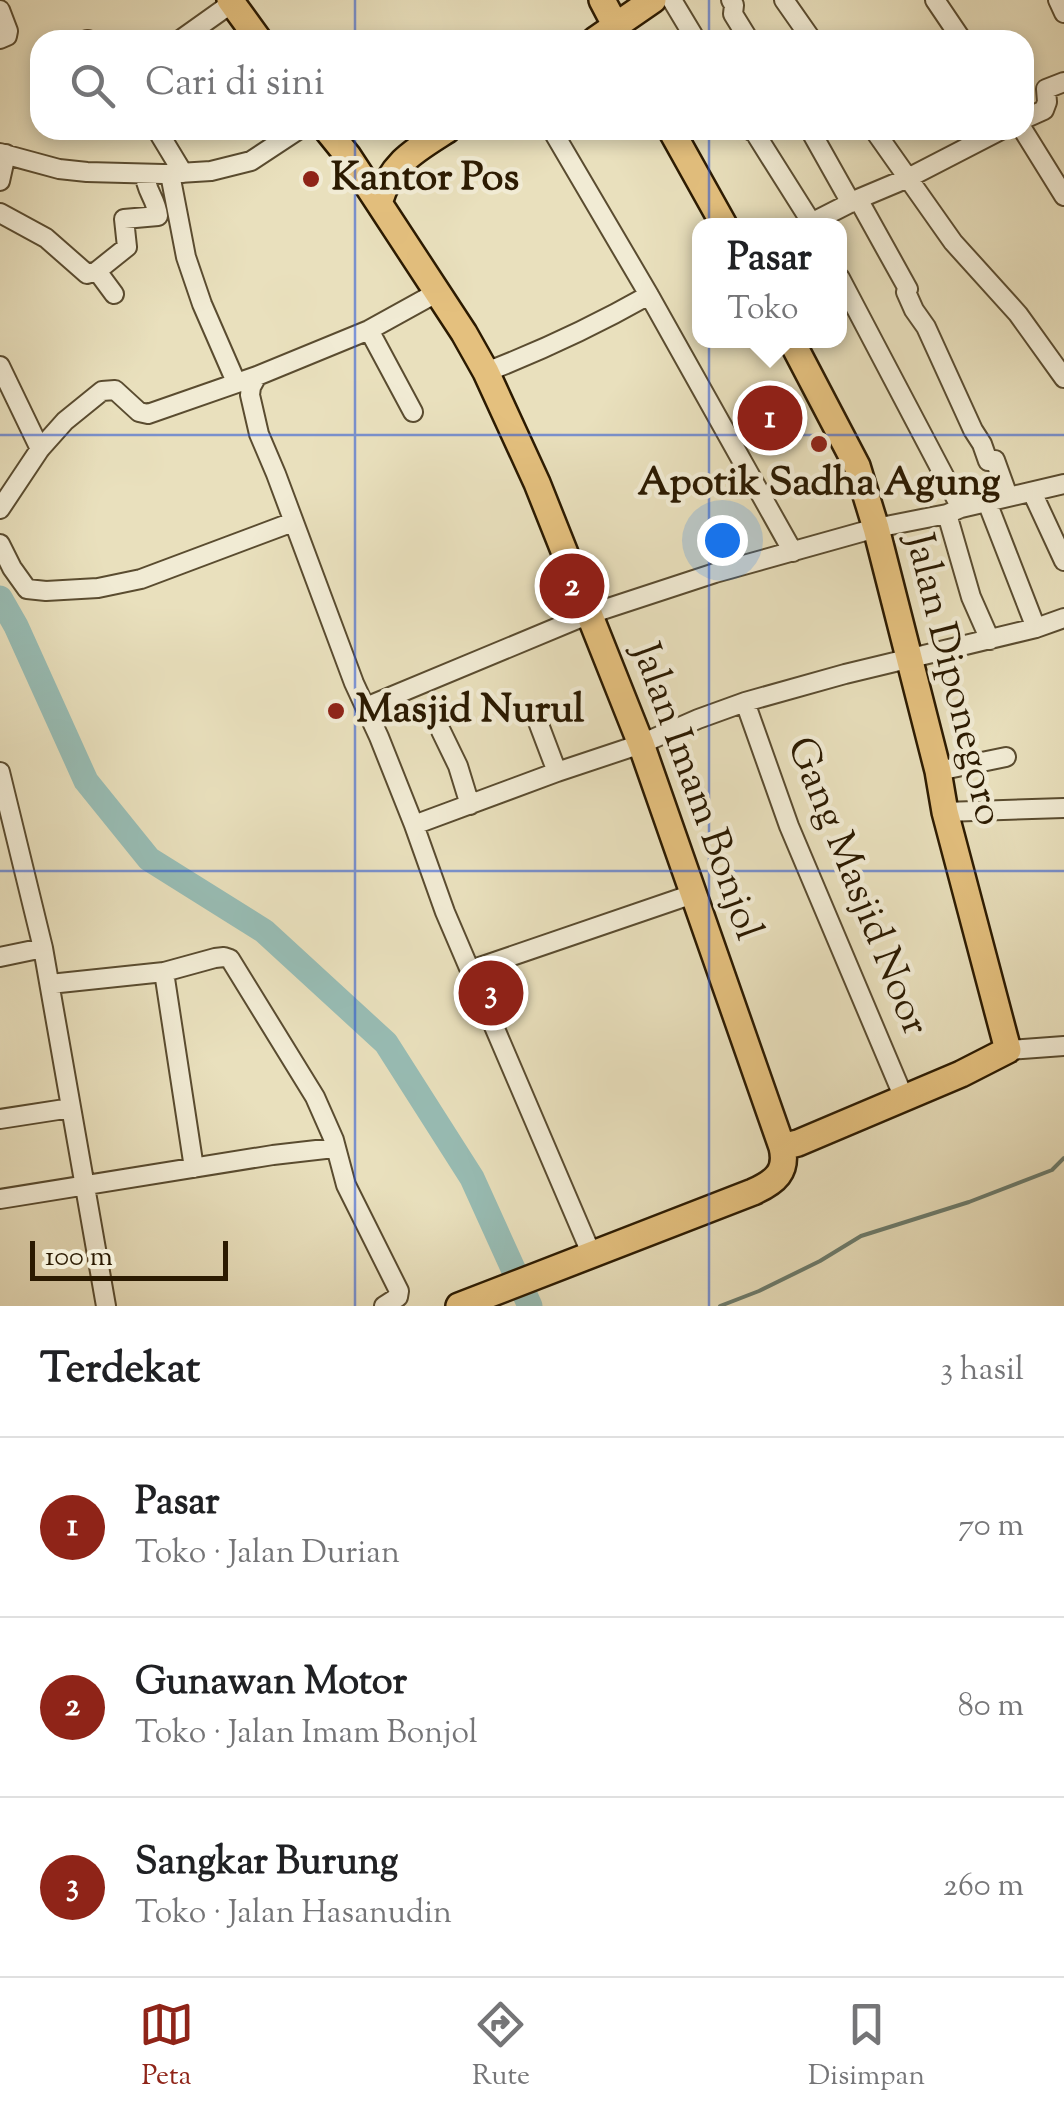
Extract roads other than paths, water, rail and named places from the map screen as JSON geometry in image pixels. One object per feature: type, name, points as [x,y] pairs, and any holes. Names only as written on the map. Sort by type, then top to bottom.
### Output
[{"type":"highway","points":[[602,0],[610,30]]},
{"type":"highway","points":[[617,30],[654,0]]},
{"type":"highway","points":[[231,2],[252,30]]},
{"type":"highway","name":"Jalan Imam Bonjol","points":[[335,140],[486,372],[537,484],[641,744],[782,1146]]},
{"type":"highway","points":[[348,156],[367,163],[383,162],[408,154],[431,140]]},
{"type":"highway","points":[[677,140],[720,218]]},
{"type":"highway","points":[[378,203],[388,179],[408,154]]},
{"type":"highway","name":"Jalan Diponegoro","points":[[795,348],[857,466],[876,528],[1008,1050]]},
{"type":"highway","points":[[470,1302],[764,1187],[783,1169],[786,1161],[782,1146],[904,1098],[1008,1050]]},
{"type":"street","points":[[672,0],[690,30]]},
{"type":"street","points":[[731,0],[733,14],[743,30]]},
{"type":"street","points":[[784,0],[805,30]]},
{"type":"street","points":[[935,0],[955,30]]},
{"type":"street","points":[[1058,0],[1064,13]]},
{"type":"street","points":[[193,30],[231,2]]},
{"type":"street","points":[[0,10],[8,31],[7,36],[0,38]]},
{"type":"street","points":[[1034,114],[1044,110],[1046,89],[1064,82]]},
{"type":"street","points":[[161,140],[176,173],[186,257],[236,382]]},
{"type":"street","points":[[0,180],[3,154],[59,170],[176,173],[222,170],[251,161],[283,140]]},
{"type":"street","points":[[558,140],[793,552]]},
{"type":"street","points":[[760,140],[806,218]]},
{"type":"street","points":[[816,140],[908,290],[914,310],[926,327],[988,461],[995,460],[1008,496]]},
{"type":"street","points":[[881,140],[953,242],[1018,314],[1064,378]]},
{"type":"street","points":[[823,218],[982,140]]},
{"type":"street","points":[[1029,140],[1064,196]]},
{"type":"street","points":[[0,213],[46,238],[86,274],[97,271],[127,247],[124,220],[158,216],[145,174]]},
{"type":"street","points":[[97,271],[114,294]]},
{"type":"street","points":[[847,292],[954,511],[971,597],[990,640]]},
{"type":"street","points":[[0,509],[40,449],[65,420],[102,391],[115,390],[139,412],[148,414],[257,376],[370,330],[436,293]]},
{"type":"street","points":[[486,372],[588,329],[649,294]]},
{"type":"street","points":[[370,330],[413,412]]},
{"type":"street","points":[[0,366],[40,449]]},
{"type":"street","points":[[257,376],[251,388],[258,434],[445,912],[591,1253]]},
{"type":"street","points":[[366,707],[587,615],[715,573],[876,528],[1064,484]]},
{"type":"street","points":[[1032,492],[1064,561]]},
{"type":"street","points":[[987,502],[1036,628]]},
{"type":"street","points":[[0,544],[26,590],[46,592],[141,580],[293,522]]},
{"type":"street","points":[[414,825],[641,744],[745,702],[1064,618]]},
{"type":"street","name":"Gang Masjid Noor","points":[[745,702],[789,826],[904,1098]]},
{"type":"street","points":[[535,714],[557,772]]},
{"type":"street","points":[[441,732],[458,766],[470,804]]},
{"type":"street","points":[[938,771],[1006,757]]},
{"type":"street","points":[[0,772],[43,948],[106,1306]]},
{"type":"street","points":[[945,812],[1064,808]]},
{"type":"street","points":[[471,970],[693,894]]},
{"type":"street","points":[[1,952],[43,948]]},
{"type":"street","points":[[50,984],[164,972],[216,958],[230,960],[314,1097],[334,1140],[346,1185],[399,1291],[398,1298],[384,1306]]},
{"type":"street","points":[[164,972],[194,1168]]},
{"type":"street","points":[[1008,1050],[1064,1046]]},
{"type":"street","points":[[0,1119],[71,1108]]},
{"type":"street","points":[[0,1199],[334,1148]]},
{"type":"waterway","points":[[0,598],[86,781],[149,859],[264,931],[386,1043],[472,1178],[530,1306]]},
{"type":"waterway","points":[[720,1306],[820,1261],[861,1236],[969,1202],[1052,1170],[1064,1158]]},
{"type":"place","name":"Kantor Pos","points":[[311,179]]},
{"type":"place","name":"Pasar","points":[[770,418]]},
{"type":"place","name":"Apotik Sadha Agung","points":[[819,444]]},
{"type":"place","name":"Gunawan Motor","points":[[572,586]]},
{"type":"place","name":"Masjid Nurul","points":[[336,711]]},
{"type":"place","name":"Sangkar Burung","points":[[491,993]]}]
